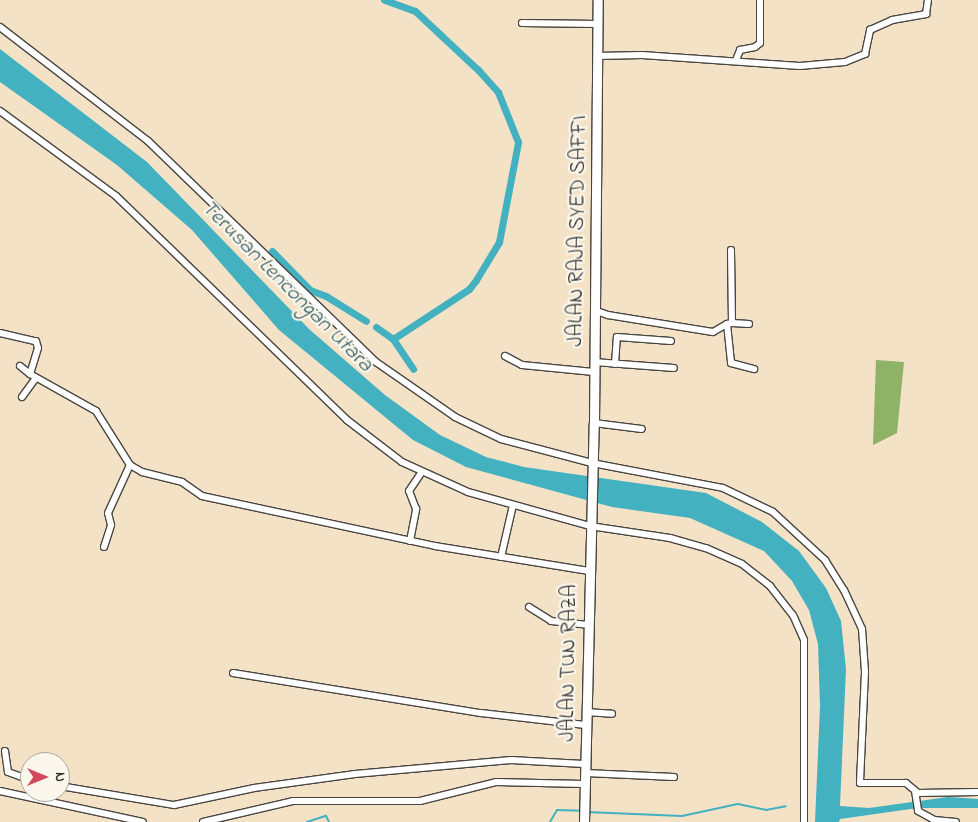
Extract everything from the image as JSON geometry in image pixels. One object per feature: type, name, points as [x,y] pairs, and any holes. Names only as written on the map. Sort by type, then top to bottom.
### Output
[{"type":"main road","name":"JALAN RAJA SYED SAFFI","points":[[590,505],[594,423],[598,0]]},
{"type":"main road","name":"JALAN TUN RAZA","points":[[584,821],[590,505]]},
{"type":"street","points":[[736,60],[740,50],[756,47],[760,43],[760,0]]},
{"type":"street","points":[[597,56],[736,60],[800,66],[844,62],[865,54],[870,30],[892,20],[926,14],[928,0]]},
{"type":"street","points":[[522,23],[598,24]]},
{"type":"street","points":[[0,27],[148,141],[370,356],[419,394],[486,433],[592,464],[723,488],[773,512],[806,539],[825,560],[844,590],[862,629],[865,672],[859,781],[906,783],[915,791],[978,792]]},
{"type":"street","points":[[0,111],[116,196],[347,420],[421,473],[468,492],[590,526],[670,538],[706,548],[751,570],[787,605],[802,633],[805,650],[804,822]]},
{"type":"street","points":[[731,250],[729,323],[731,363],[754,369]]},
{"type":"street","points":[[594,310],[608,315],[713,332],[729,323],[748,324]]},
{"type":"street","points":[[0,333],[36,341],[38,348],[32,376],[22,397]]},
{"type":"street","points":[[615,364],[617,337],[671,341]]},
{"type":"street","points":[[505,356],[513,363],[534,368],[594,372]]},
{"type":"street","points":[[594,362],[674,368]]},
{"type":"street","points":[[20,366],[32,376],[96,412],[130,465],[142,472],[182,482],[202,496],[218,501],[410,541],[589,571]]},
{"type":"street","points":[[594,423],[642,429]]},
{"type":"street","points":[[104,547],[111,525],[108,513],[130,465]]},
{"type":"street","points":[[410,541],[416,509],[409,491],[421,473]]},
{"type":"street","points":[[501,557],[513,504]]},
{"type":"street","points":[[529,607],[551,622],[588,625]]},
{"type":"street","points":[[233,673],[481,713],[586,725]]},
{"type":"street","points":[[586,712],[612,714]]},
{"type":"street","points":[[5,752],[8,772],[20,776]]},
{"type":"street","points":[[70,788],[174,806],[254,788],[354,774],[511,760],[674,777]]},
{"type":"street","points":[[203,822],[293,801],[420,801],[496,782],[584,784]]},
{"type":"street","points":[[0,791],[143,822]]},
{"type":"street","points":[[915,791],[916,809],[938,821],[956,822]]},
{"type":"green space","points":[[876,360],[904,362],[897,433],[873,445]]},
{"type":"water","points":[[0,49],[147,162],[309,329],[385,395],[440,435],[486,457],[524,467],[706,493],[762,522],[799,551],[826,588],[841,621],[846,669],[840,806],[869,808],[948,797],[978,799],[978,808],[918,808],[840,819],[839,822],[815,822],[820,706],[818,644],[809,610],[792,581],[764,551],[690,518],[612,507],[466,467],[413,440],[279,330],[192,230],[117,165],[0,82]]},
{"type":"waterway","points":[[376,327],[393,339],[469,289],[476,280],[499,242],[518,142],[498,92],[477,69],[415,11],[384,0]]},
{"type":"waterway","name":"Terusan Lencongan Utara","points":[[272,251],[310,290],[326,296],[366,321]]},
{"type":"waterway","points":[[393,339],[413,369]]},
{"type":"waterway","points":[[586,812],[682,816],[738,804],[766,810],[786,806]]},
{"type":"waterway","points":[[550,822],[557,810],[581,811]]},
{"type":"waterway","points":[[307,822],[326,816],[329,822]]}]
